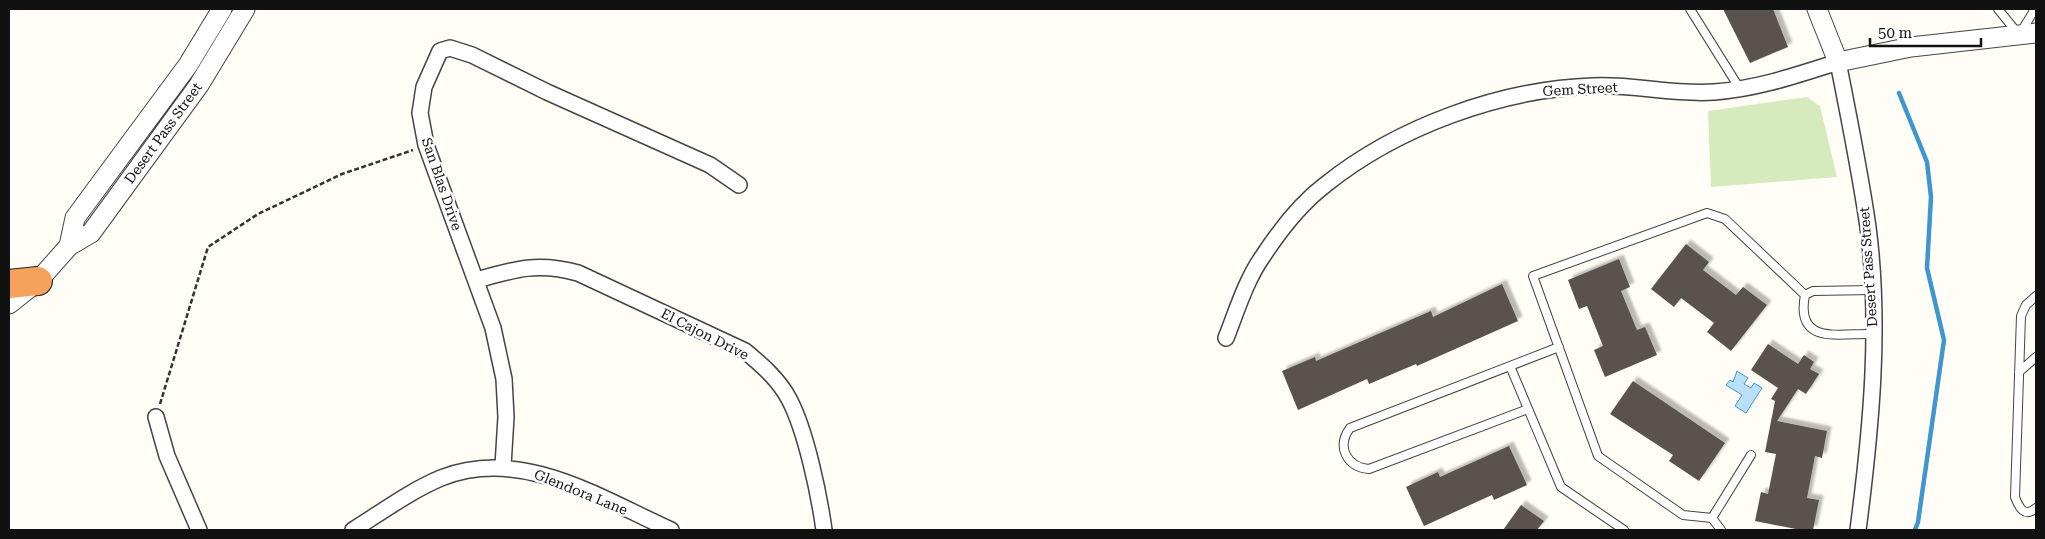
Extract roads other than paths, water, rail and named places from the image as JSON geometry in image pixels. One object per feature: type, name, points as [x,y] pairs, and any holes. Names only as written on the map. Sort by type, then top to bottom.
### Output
[{"type":"highway","points":[[9,284],[38,281]]},
{"type":"street","name":"Desert Pass Street","points":[[69,246],[75,218],[188,65],[222,9]]},
{"type":"street","name":"Desert Pass Street","points":[[9,304],[38,281],[69,246],[91,233],[199,85],[245,9]]},
{"type":"street","name":"Desert Pass Street","points":[[1817,9],[1838,62],[1868,228],[1873,290],[1872,399],[1858,530]]},
{"type":"street","name":"Gem Street","points":[[1226,338],[1244,290],[1262,257],[1296,212],[1324,185],[1364,157],[1404,135],[1494,101],[1552,89],[1594,86],[1687,92],[1740,89],[1790,78],[1838,62],[1911,48],[2028,34]]},
{"type":"street","name":"San Blas Drive","points":[[503,466],[506,417],[504,379],[493,328],[477,280],[426,146],[420,113],[424,87],[440,51],[456,49],[710,165],[739,186]]},
{"type":"street","name":"El Cajon Drive","points":[[477,280],[530,266],[560,268],[578,273],[745,351],[761,363],[778,382],[797,417],[820,504],[824,530]]},
{"type":"street","points":[[156,417],[167,456],[199,530]]},
{"type":"street","name":"Glendora Lane","points":[[353,530],[412,492],[441,478],[457,473],[503,466],[553,478],[670,530]]},
{"type":"lane","points":[[1690,9],[1740,89]]},
{"type":"lane","points":[[1998,9],[2028,34],[2035,9]]},
{"type":"lane","points":[[1721,530],[1712,518],[1683,515],[1598,456],[1533,276],[1707,213],[1724,219],[1805,295]]},
{"type":"lane","points":[[1805,295],[1813,291],[1873,290]]},
{"type":"lane","points":[[1805,295],[1802,311],[1807,325],[1815,332],[1827,335],[1873,334]]},
{"type":"lane","points":[[2036,296],[2026,305],[2021,316],[2015,498],[2019,508],[2025,512],[2031,512],[2036,508]]},
{"type":"lane","points":[[1528,409],[1370,469],[1360,468],[1351,463],[1345,454],[1344,436],[1350,428],[1559,347]]},
{"type":"lane","points":[[2019,372],[2036,356]]},
{"type":"lane","points":[[1510,366],[1561,487],[1624,530]]},
{"type":"lane","points":[[1712,518],[1751,455]]},
{"type":"water","points":[[1737,371],[1748,378],[1744,384],[1751,388],[1754,383],[1762,388],[1746,413],[1735,406],[1742,395],[1726,385],[1730,380],[1733,382]]},
{"type":"waterway","points":[[1899,93],[1927,162],[1931,197],[1927,268],[1944,340],[1918,522],[1915,530]]}]
